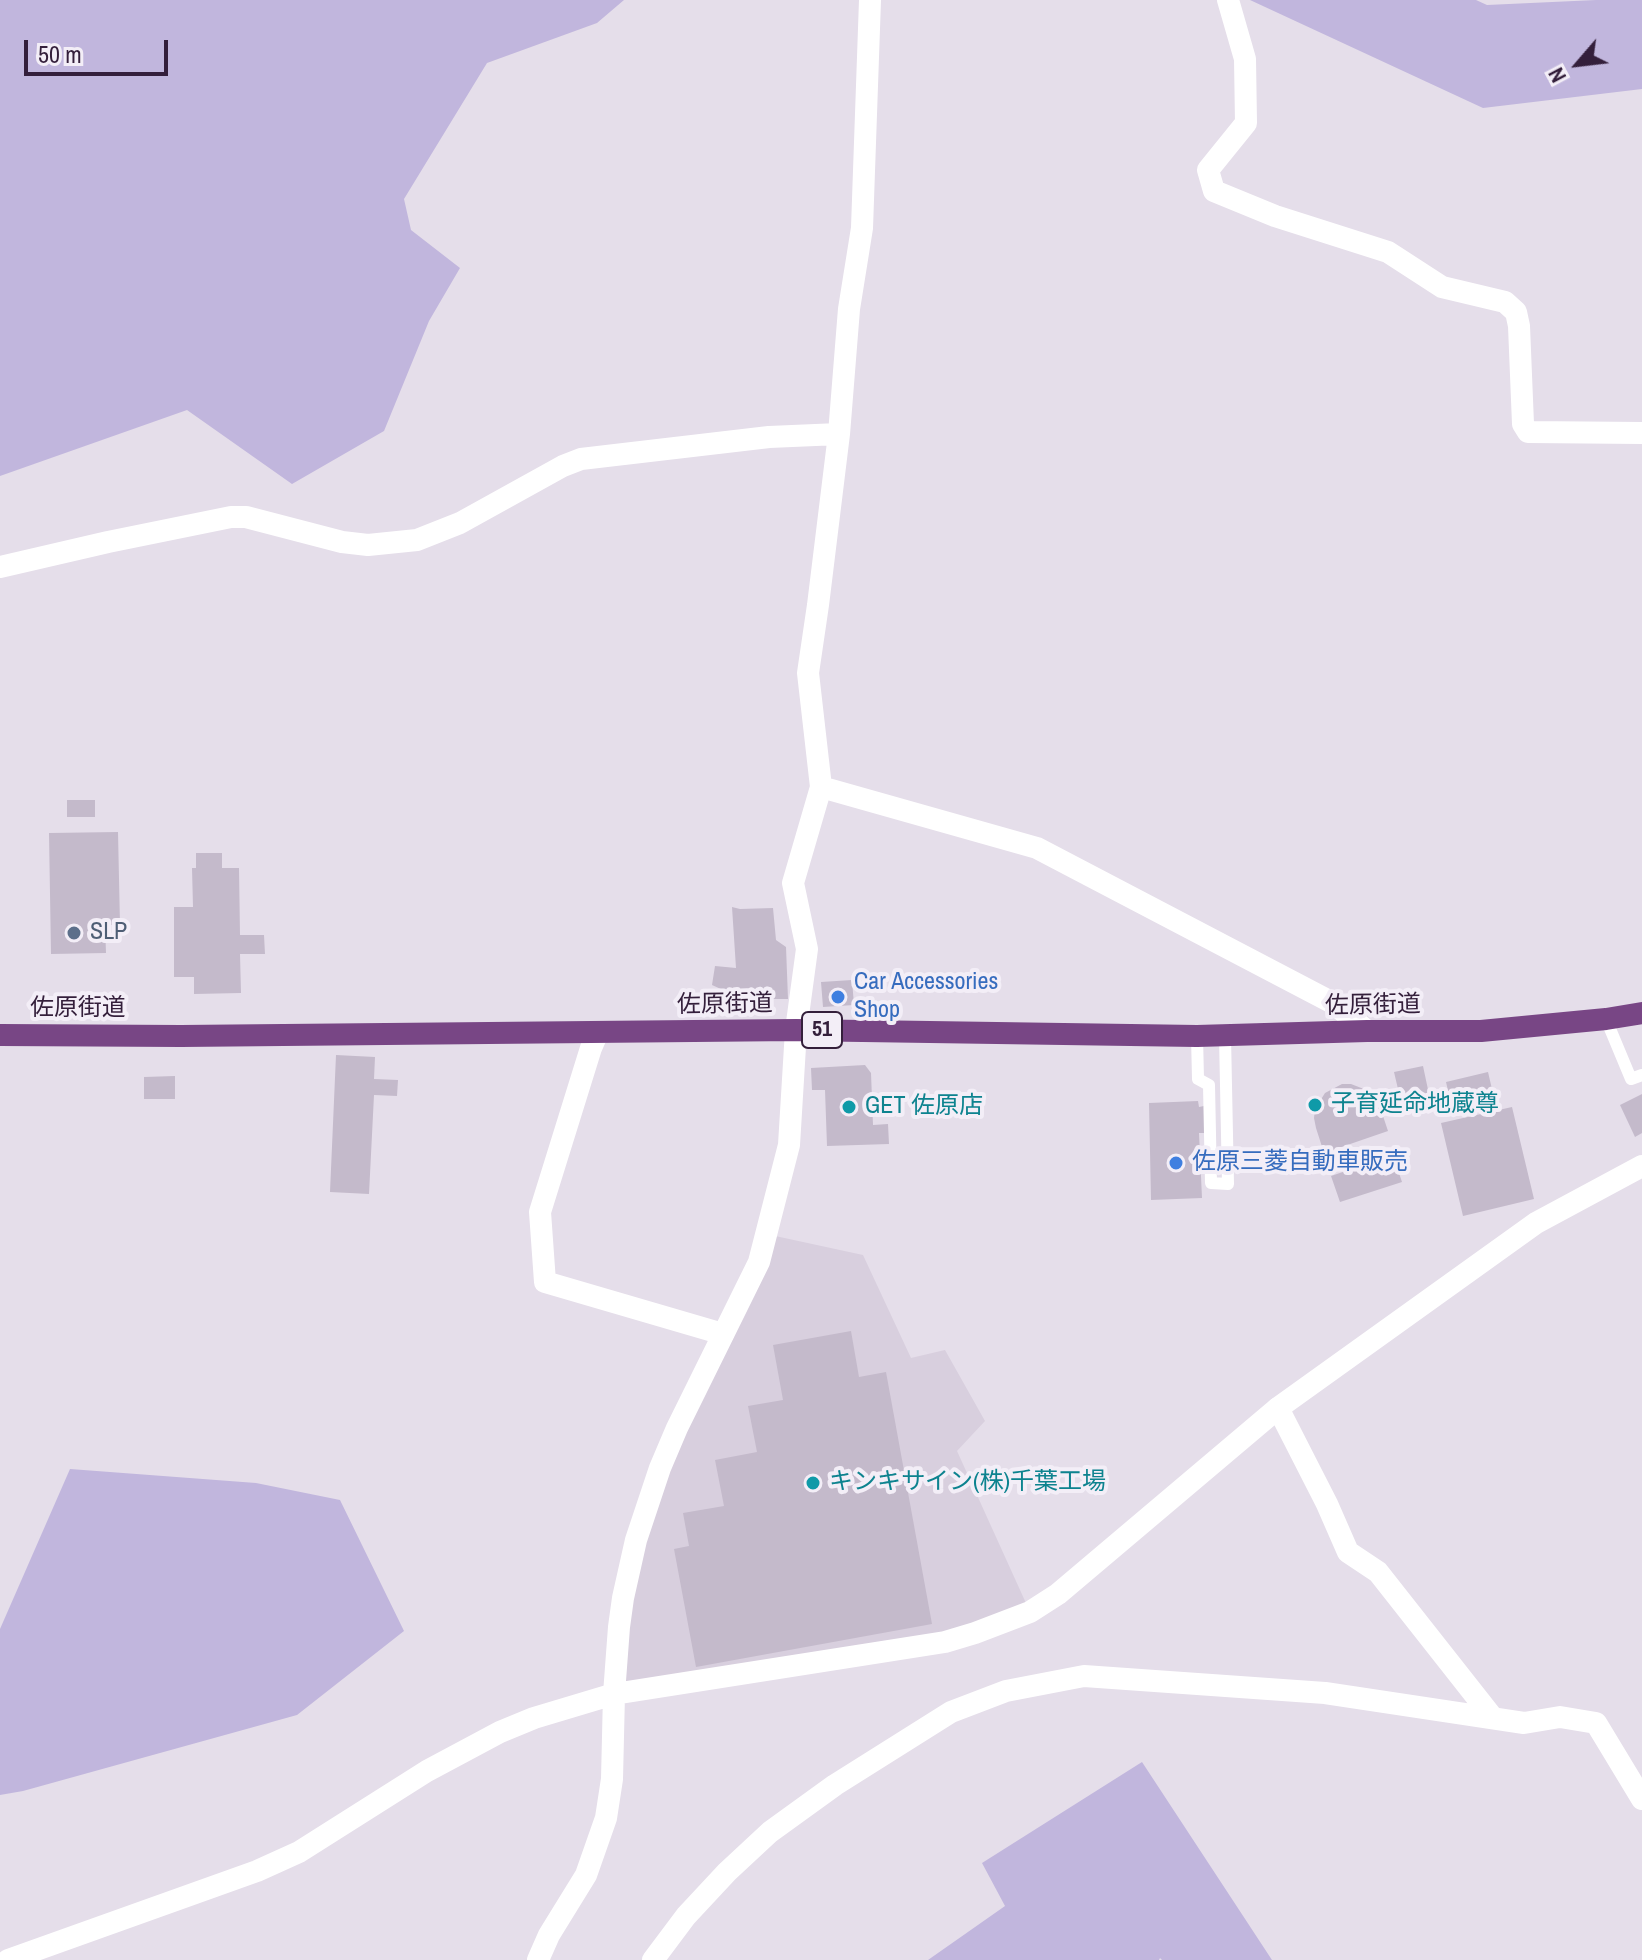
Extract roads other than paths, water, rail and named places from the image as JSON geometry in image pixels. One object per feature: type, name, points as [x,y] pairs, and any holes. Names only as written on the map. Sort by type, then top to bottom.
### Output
[{"type":"highway","name":"佐原街道","points":[[0,1035],[796,1030],[1225,1036],[1481,1031],[1642,1013]]},
{"type":"street","points":[[538,1960],[549,1935],[586,1875],[606,1818],[612,1779],[619,1627],[636,1540],[677,1428],[759,1262],[789,1145],[796,1030],[807,949],[793,883],[821,787],[808,673],[839,434],[849,309],[862,228],[870,0]]},
{"type":"street","points":[[1228,0],[1245,59],[1246,123],[1208,170],[1214,191],[1275,216],[1388,252],[1442,287],[1505,302],[1516,312],[1519,326],[1523,424],[1528,432],[1642,433]]},
{"type":"street","points":[[0,567],[231,517],[246,517],[342,542],[368,545],[417,540],[460,523],[581,459],[769,437],[839,434]]},
{"type":"street","points":[[821,787],[1037,848],[1333,1003],[1367,1031]]},
{"type":"street","points":[[598,1032],[540,1212],[545,1282],[723,1334]]},
{"type":"street","points":[[8,1960],[257,1871],[299,1852],[427,1771],[500,1732],[534,1718],[614,1694],[945,1642],[1030,1612],[1058,1594],[1278,1408],[1536,1223],[1642,1166]]},
{"type":"street","points":[[1278,1408],[1348,1552],[1378,1572],[1493,1718]]},
{"type":"street","points":[[653,1960],[686,1916],[727,1872],[770,1832],[835,1785],[951,1712],[1006,1691],[1084,1676],[1325,1693],[1524,1723],[1560,1717],[1596,1723],[1642,1799]]},
{"type":"lane","points":[[1606,1019],[1631,1079],[1642,1075]]},
{"type":"lane","points":[[1197,1036],[1198,1079],[1209,1085],[1211,1183],[1228,1184],[1225,1036]]},
{"type":"place","name":"SLP","points":[[74,933]]},
{"type":"place","name":"Car Accessories Shop","points":[[838,997]]},
{"type":"place","name":"子育延命地蔵尊","points":[[1315,1105]]},
{"type":"place","name":"GET 佐原店","points":[[849,1107]]},
{"type":"place","name":"佐原三菱自動車販売","points":[[1176,1163]]},
{"type":"place","name":"キンキサイン(株)千葉工場","points":[[813,1483]]}]
